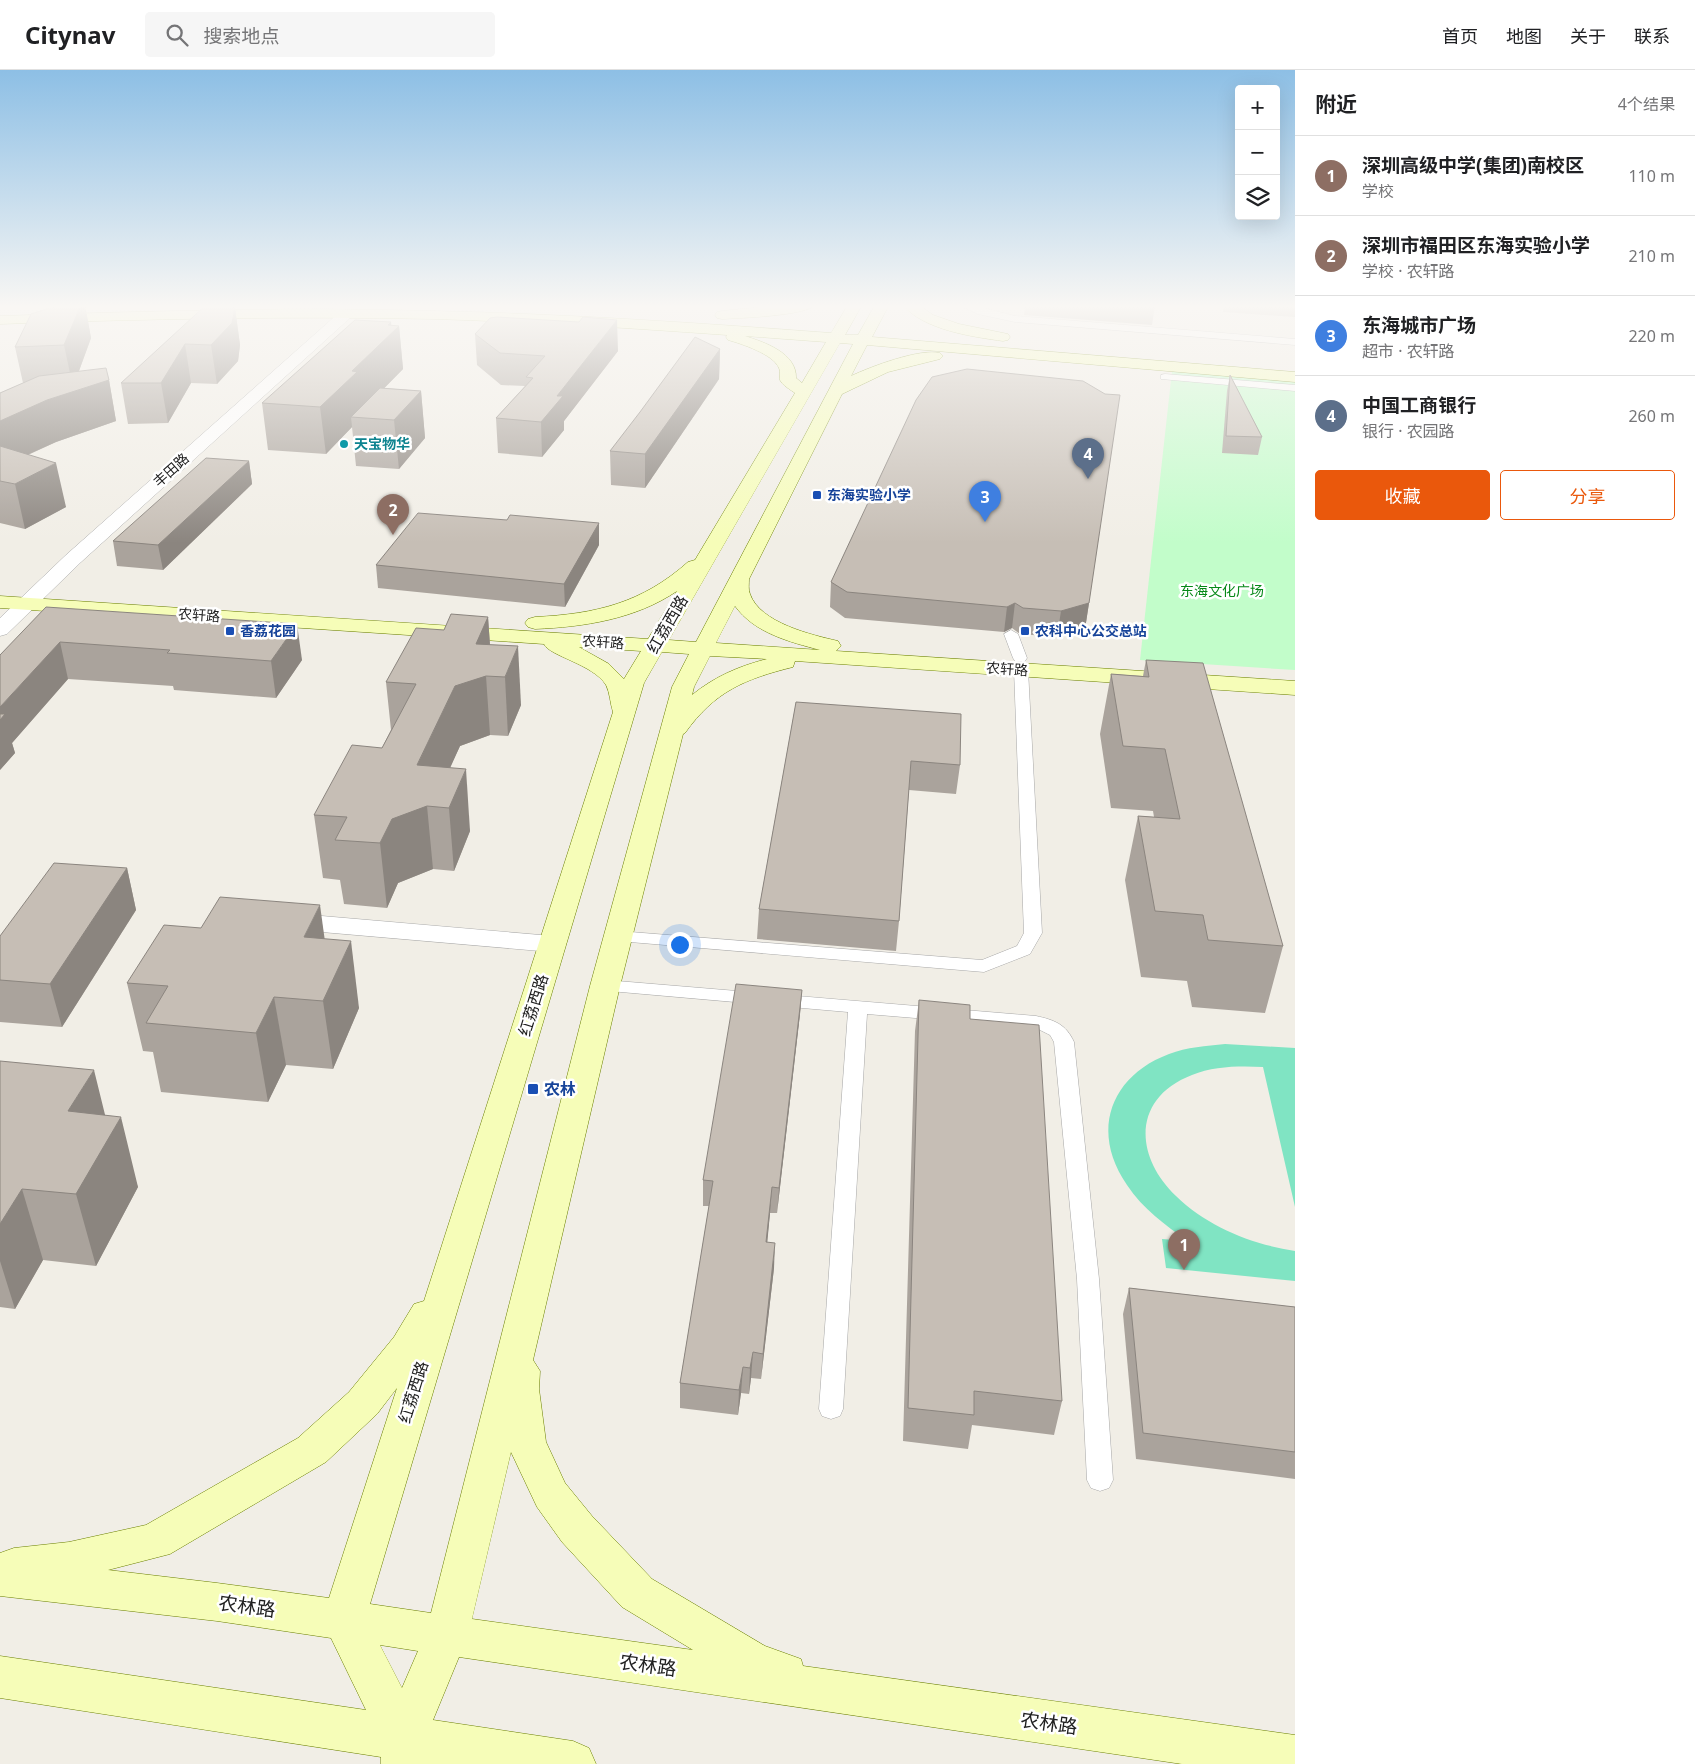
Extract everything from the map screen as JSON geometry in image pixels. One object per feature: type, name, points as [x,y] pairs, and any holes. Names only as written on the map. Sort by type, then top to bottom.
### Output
[{"type":"main road","points":[[794,384],[803,391]]},
{"type":"main road","name":"红荔西路","points":[[344,1620],[633,683],[809,384]]},
{"type":"main road","name":"红荔西路","points":[[404,1751],[447,1635],[605,986],[683,687],[836,384]]},
{"type":"main road","points":[[834,392],[847,384]]},
{"type":"main road","points":[[514,630],[612,612],[654,597],[680,580],[706,557]]},
{"type":"main road","points":[[739,579],[740,595],[748,609],[767,623],[829,652]]},
{"type":"main road","name":"农轩路","points":[[0,590],[33,598],[829,652],[1021,664],[1295,675]]},
{"type":"main road","name":"农轩路","points":[[0,602],[33,598]]},
{"type":"main road","points":[[514,630],[570,650],[607,673],[620,691],[624,712]]},
{"type":"main road","points":[[669,740],[693,706],[716,686],[737,675],[764,666],[829,652]]},
{"type":"main road","name":"农轩路","points":[[1021,664],[1295,688]]},
{"type":"main road","points":[[0,1568],[69,1561],[155,1541],[312,1450],[362,1403],[396,1361],[407,1347],[449,1276]]},
{"type":"main road","points":[[524,1322],[520,1389],[526,1442],[551,1495],[577,1529],[637,1593],[751,1661],[831,1692]]},
{"type":"main road","name":"农林路","points":[[0,1577],[217,1602],[1295,1758]]},
{"type":"main road","points":[[344,1620],[404,1751]]},
{"type":"main road","points":[[0,1677],[404,1751],[573,1764]]},
{"type":"street","name":"丰田路","points":[[0,630],[73,559],[268,384]]},
{"type":"street","points":[[266,919],[552,944]]},
{"type":"lane","points":[[1248,384],[1295,388]]},
{"type":"lane","points":[[618,936],[984,966],[1024,950],[1034,933],[1021,664],[1012,634]]},
{"type":"lane","points":[[605,986],[1036,1022],[1056,1028],[1062,1034],[1064,1042],[1088,1279],[1100,1480]]},
{"type":"lane","points":[[831,1410],[858,1007]]},
{"type":"green space","name":"东海文化广场","points":[[1171,384],[1295,384],[1295,670],[1140,660]]},
{"type":"green space","points":[[1225,1044],[1295,1048],[1295,1207],[1263,1067],[1218,1068],[1200,1072],[1172,1085],[1158,1098],[1149,1113],[1146,1129],[1147,1146],[1152,1163],[1162,1180],[1176,1196],[1202,1217],[1246,1239],[1295,1251],[1295,1281],[1166,1268],[1162,1239],[1188,1241],[1155,1216],[1133,1194],[1116,1165],[1110,1145],[1108,1126],[1112,1108],[1120,1091],[1132,1076],[1149,1064],[1169,1054],[1190,1048]]},
{"type":"building","points":[[21,384],[96,384],[47,400],[0,421],[0,393]]},
{"type":"building","points":[[283,384],[344,384],[320,407],[262,403]]},
{"type":"building","points":[[527,384],[566,384],[557,396],[563,396],[541,422],[496,418]]},
{"type":"building","points":[[660,384],[695,384],[645,454],[610,451]]},
{"type":"building","points":[[927,384],[1088,384],[1105,394],[1120,395],[1089,603],[1061,611],[1023,608],[1015,603],[1007,607],[847,592],[831,582],[916,400]]},
{"type":"building","points":[[1229,384],[1235,384],[1262,437],[1226,436]]},
{"type":"building","points":[[380,388],[421,391],[394,420],[351,417]]},
{"type":"building","points":[[0,446],[56,463],[15,484],[0,481]]},
{"type":"building","points":[[206,458],[249,461],[158,545],[113,541]]},
{"type":"building","points":[[418,513],[507,520],[510,515],[599,523],[564,584],[376,565]]},
{"type":"building","points":[[46,607],[297,624],[271,661],[167,653],[170,650],[60,642],[0,707],[0,655]]},
{"type":"building","points":[[451,614],[488,617],[476,644],[518,646],[505,677],[486,676],[455,686],[417,765],[466,769],[449,808],[427,806],[392,819],[380,843],[335,840],[347,817],[314,815],[352,745],[382,748],[416,684],[386,682],[416,628],[444,630]]},
{"type":"building","points":[[1146,660],[1203,663],[1283,946],[1208,940],[1203,915],[1155,911],[1138,816],[1180,819],[1165,749],[1123,746],[1111,674],[1149,677]]},
{"type":"building","points":[[796,702],[961,714],[960,765],[911,761],[899,921],[759,909]]},
{"type":"building","points":[[54,863],[127,868],[50,984],[0,980],[0,936]]},
{"type":"building","points":[[220,897],[320,905],[304,937],[351,941],[323,1001],[274,997],[256,1033],[146,1023],[168,986],[127,983],[164,925],[201,928]]},
{"type":"building","points":[[736,984],[802,990],[779,1188],[772,1187],[766,1242],[775,1243],[763,1354],[753,1352],[750,1368],[743,1367],[739,1390],[680,1383],[713,1181],[703,1180]]},
{"type":"building","points":[[919,1000],[970,1005],[970,1019],[1039,1025],[1062,1401],[974,1391],[974,1415],[908,1408]]},
{"type":"building","points":[[0,1061],[94,1070],[68,1111],[121,1117],[76,1194],[22,1189],[0,1224]]},
{"type":"building","points":[[1129,1288],[1295,1307],[1295,1452],[1143,1433]]},
{"type":"place","name":"天宝物华","points":[[344,444]]},
{"type":"place","name":"中国工商银行","points":[[1088,479]]},
{"type":"place","name":"东海实验小学","points":[[817,495]]},
{"type":"place","name":"东海城市广场","points":[[985,522]]},
{"type":"place","name":"深圳市福田区东海实验小学","points":[[393,535]]},
{"type":"place","name":"香荔花园","points":[[230,631]]},
{"type":"place","name":"农科中心公交总站","points":[[1025,631]]},
{"type":"place","name":"农林","points":[[533,1089]]},
{"type":"place","name":"深圳高级中学(集团)南校区","points":[[1184,1270]]}]
